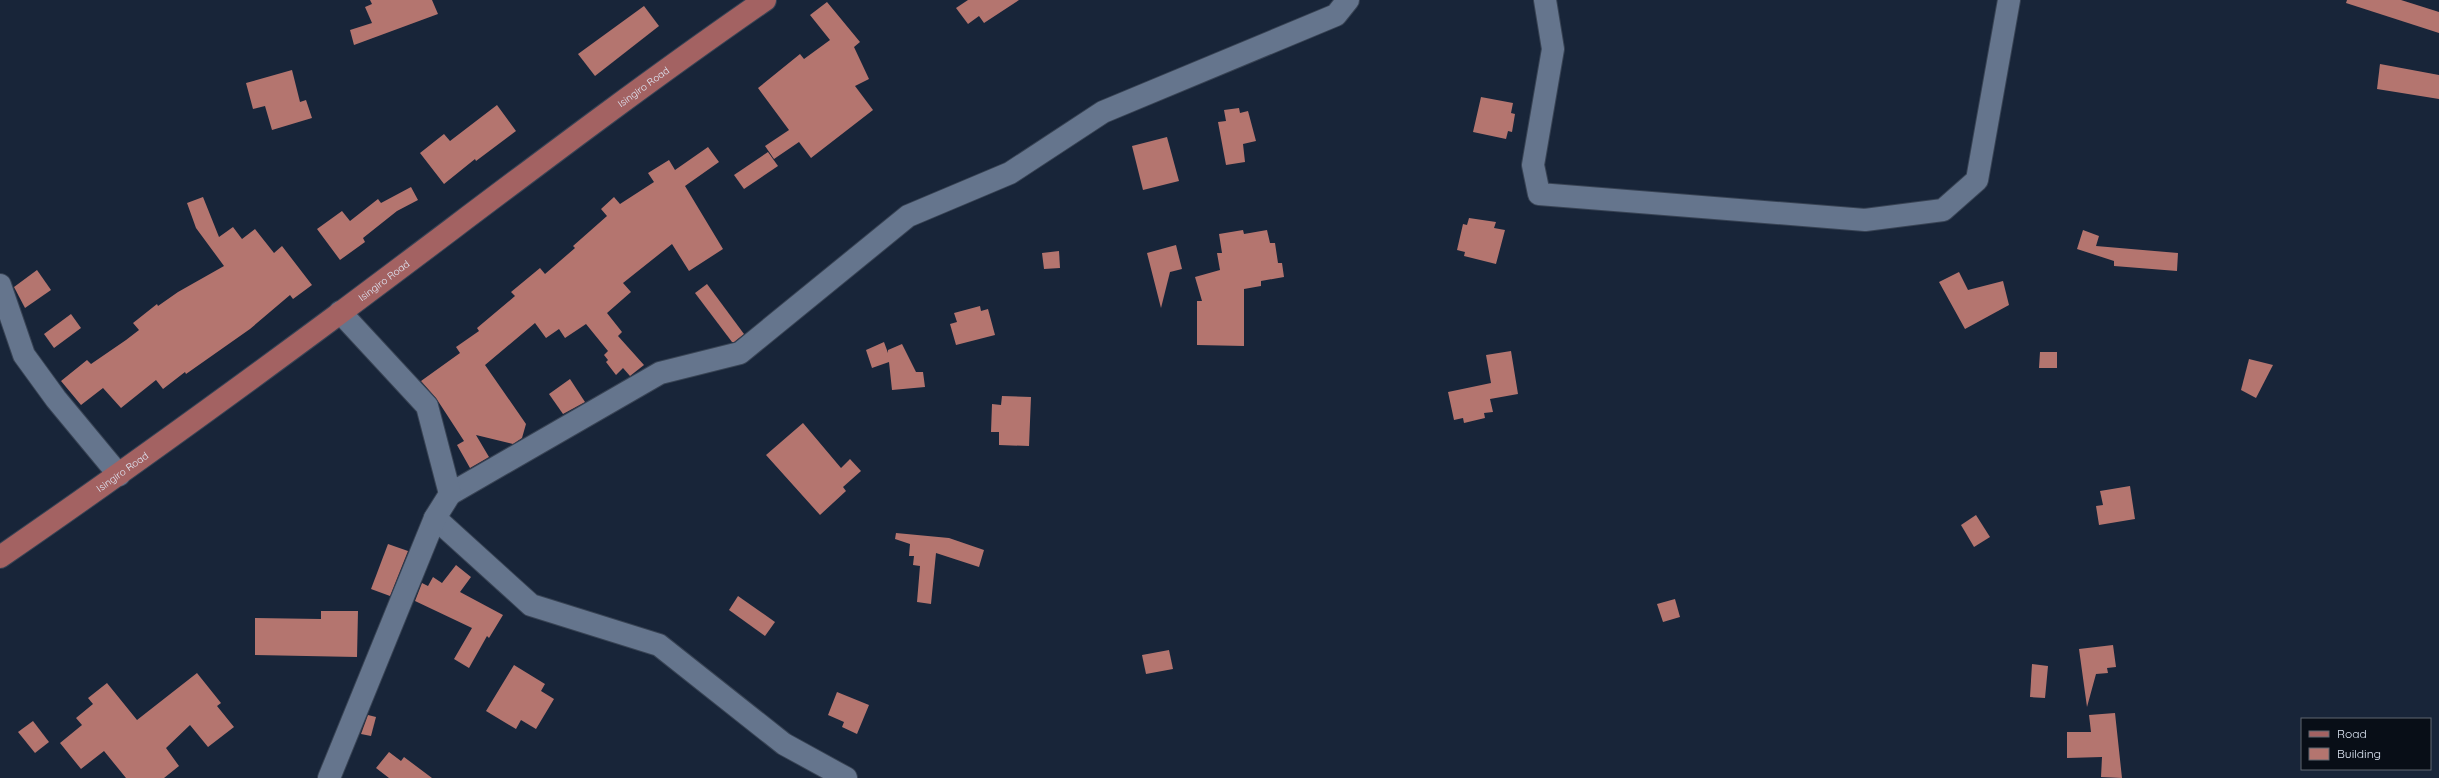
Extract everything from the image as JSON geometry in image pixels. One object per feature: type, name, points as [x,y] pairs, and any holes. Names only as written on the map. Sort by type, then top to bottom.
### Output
[{"type":"main road","name":"Isingiro Road","points":[[0,558],[119,475],[653,78],[765,0]]},
{"type":"street","points":[[329,778],[435,518],[450,494],[660,373],[740,353],[908,216],[1010,173],[1103,112],[1336,15],[1348,0]]},
{"type":"street","points":[[1545,0],[1553,49],[1533,165],[1539,194],[1865,220],[1943,210],[1977,180],[2008,0]]},
{"type":"street","points":[[0,285],[24,355],[56,399],[119,475]]},
{"type":"street","points":[[340,312],[427,406],[450,494]]},
{"type":"street","points":[[435,518],[531,605],[659,644],[784,744],[846,778]]},
{"type":"building","points":[[370,0],[432,0],[438,14],[354,45],[350,30],[372,23],[365,7],[372,4]]},
{"type":"building","points":[[968,0],[1019,0],[984,23],[979,16],[968,24],[956,8]]},
{"type":"building","points":[[2347,0],[2401,0],[2439,12],[2439,33],[2346,3]]},
{"type":"building","points":[[827,2],[860,42],[854,47],[869,79],[855,86],[873,110],[811,158],[799,142],[774,159],[765,146],[789,130],[758,88],[800,54],[804,59],[830,40],[810,15]]},
{"type":"building","points":[[644,6],[659,26],[595,76],[578,54]]},
{"type":"building","points":[[2380,64],[2439,75],[2439,99],[2377,89]]},
{"type":"building","points":[[292,70],[300,102],[306,100],[312,118],[272,130],[265,106],[253,109],[246,83]]},
{"type":"building","points":[[1481,97],[1513,103],[1511,113],[1515,114],[1512,132],[1508,131],[1506,139],[1473,132]]},
{"type":"building","points":[[497,105],[516,131],[476,161],[475,159],[444,184],[420,153],[444,134],[450,141]]},
{"type":"building","points":[[1239,108],[1240,113],[1248,111],[1256,141],[1243,144],[1245,162],[1226,165],[1218,122],[1226,121],[1224,110]]},
{"type":"building","points":[[1167,137],[1179,181],[1143,190],[1132,146]]},
{"type":"building","points":[[708,147],[719,162],[685,186],[723,249],[689,271],[672,244],[623,283],[631,292],[607,313],[622,332],[618,336],[644,365],[630,376],[623,368],[616,375],[606,362],[608,360],[604,355],[608,351],[586,324],[565,338],[559,329],[546,338],[535,323],[485,365],[526,424],[522,438],[513,444],[476,435],[489,457],[470,468],[457,445],[464,441],[436,398],[421,381],[460,353],[456,347],[479,331],[477,328],[515,296],[511,292],[540,268],[545,274],[575,248],[573,246],[607,216],[601,209],[614,197],[620,204],[654,182],[648,173],[669,160],[675,170]]},
{"type":"building","points":[[768,152],[778,166],[744,189],[734,175]]},
{"type":"building","points":[[411,187],[418,200],[397,211],[363,238],[365,242],[340,260],[317,229],[342,211],[350,221],[378,199],[381,203]]},
{"type":"building","points":[[203,197],[219,237],[233,227],[242,239],[255,229],[274,253],[282,246],[312,285],[293,299],[290,295],[250,329],[186,374],[185,372],[163,389],[156,380],[121,408],[103,388],[81,405],[61,381],[87,360],[91,364],[139,330],[133,323],[157,304],[158,306],[178,292],[224,266],[196,228],[187,203]]},
{"type":"building","points":[[1469,218],[1496,222],[1494,228],[1505,230],[1496,264],[1464,256],[1465,252],[1457,250],[1463,224],[1467,225]]},
{"type":"building","points":[[1243,230],[1244,234],[1267,230],[1270,243],[1275,243],[1278,263],[1282,263],[1284,277],[1261,281],[1261,286],[1244,289],[1244,346],[1197,345],[1197,301],[1202,301],[1195,277],[1220,270],[1217,253],[1222,253],[1219,234]]},
{"type":"building","points":[[2083,230],[2099,236],[2096,246],[2178,253],[2177,271],[2114,266],[2114,261],[2077,249]]},
{"type":"building","points":[[1176,245],[1182,269],[1170,272],[1161,308],[1147,253]]},
{"type":"building","points":[[1059,251],[1060,268],[1044,269],[1042,253]]},
{"type":"building","points":[[37,270],[51,290],[25,308],[14,287]]},
{"type":"building","points":[[1959,272],[1968,290],[2003,281],[2009,305],[1965,329],[1939,282]]},
{"type":"building","points":[[707,284],[744,334],[734,342],[732,342],[695,293]]},
{"type":"building","points":[[980,306],[981,311],[988,309],[995,335],[956,345],[950,324],[957,322],[954,313]]},
{"type":"building","points":[[71,314],[81,328],[54,348],[44,334]]},
{"type":"building","points":[[884,342],[888,353],[888,350],[902,344],[916,372],[923,372],[925,387],[892,390],[889,362],[872,368],[866,350]]},
{"type":"building","points":[[1511,351],[1518,394],[1490,399],[1493,412],[1484,413],[1485,418],[1464,423],[1463,418],[1454,420],[1448,392],[1491,383],[1486,355]]},
{"type":"building","points":[[2040,352],[2057,352],[2057,368],[2039,368]]},
{"type":"building","points":[[2249,359],[2273,365],[2256,398],[2241,390]]},
{"type":"building","points":[[570,379],[585,402],[563,414],[549,394]]},
{"type":"building","points":[[1002,396],[1031,397],[1029,446],[999,445],[999,432],[991,432],[992,404],[1001,405]]},
{"type":"building","points":[[803,423],[841,468],[850,459],[861,471],[843,487],[846,491],[820,515],[766,455]]},
{"type":"building","points":[[2130,486],[2135,519],[2099,525],[2096,506],[2103,505],[2100,491]]},
{"type":"building","points":[[1976,515],[1990,537],[1974,547],[1961,525]]},
{"type":"building","points":[[896,533],[949,538],[984,550],[979,567],[936,553],[931,604],[917,602],[920,566],[913,565],[914,556],[909,556],[910,544],[895,539]]},
{"type":"building","points":[[388,544],[408,551],[390,596],[371,589]]},
{"type":"building","points":[[456,565],[471,577],[460,592],[503,615],[489,638],[487,636],[469,668],[454,659],[472,628],[415,601],[422,583],[428,586],[433,577],[442,583]]},
{"type":"building","points":[[738,596],[775,622],[765,636],[729,610]]},
{"type":"building","points":[[1675,599],[1680,617],[1663,622],[1657,604]]},
{"type":"building","points":[[321,611],[358,611],[357,657],[255,655],[255,618],[321,619]]},
{"type":"building","points":[[2113,645],[2116,667],[2107,668],[2108,673],[2096,674],[2087,707],[2079,649]]},
{"type":"building","points":[[1169,650],[1173,669],[1146,674],[1142,655]]},
{"type":"building","points":[[2032,664],[2048,666],[2045,698],[2030,697]]},
{"type":"building","points":[[514,665],[545,684],[541,691],[554,699],[536,729],[521,720],[516,729],[486,711]]},
{"type":"building","points":[[197,673],[221,703],[217,706],[234,727],[208,747],[190,725],[166,748],[179,766],[164,778],[126,778],[104,751],[81,769],[60,743],[82,725],[76,718],[93,704],[88,698],[107,683],[137,720]]},
{"type":"building","points":[[837,692],[869,705],[857,734],[842,727],[844,722],[828,715]]},
{"type":"building","points":[[2115,713],[2122,778],[2101,777],[2102,757],[2067,758],[2067,732],[2091,732],[2089,715]]},
{"type":"building","points":[[368,715],[376,717],[371,736],[361,734]]},
{"type":"building","points":[[33,721],[49,742],[35,753],[18,732]]},
{"type":"building","points":[[389,752],[401,761],[404,757],[432,778],[389,778],[376,768]]}]
